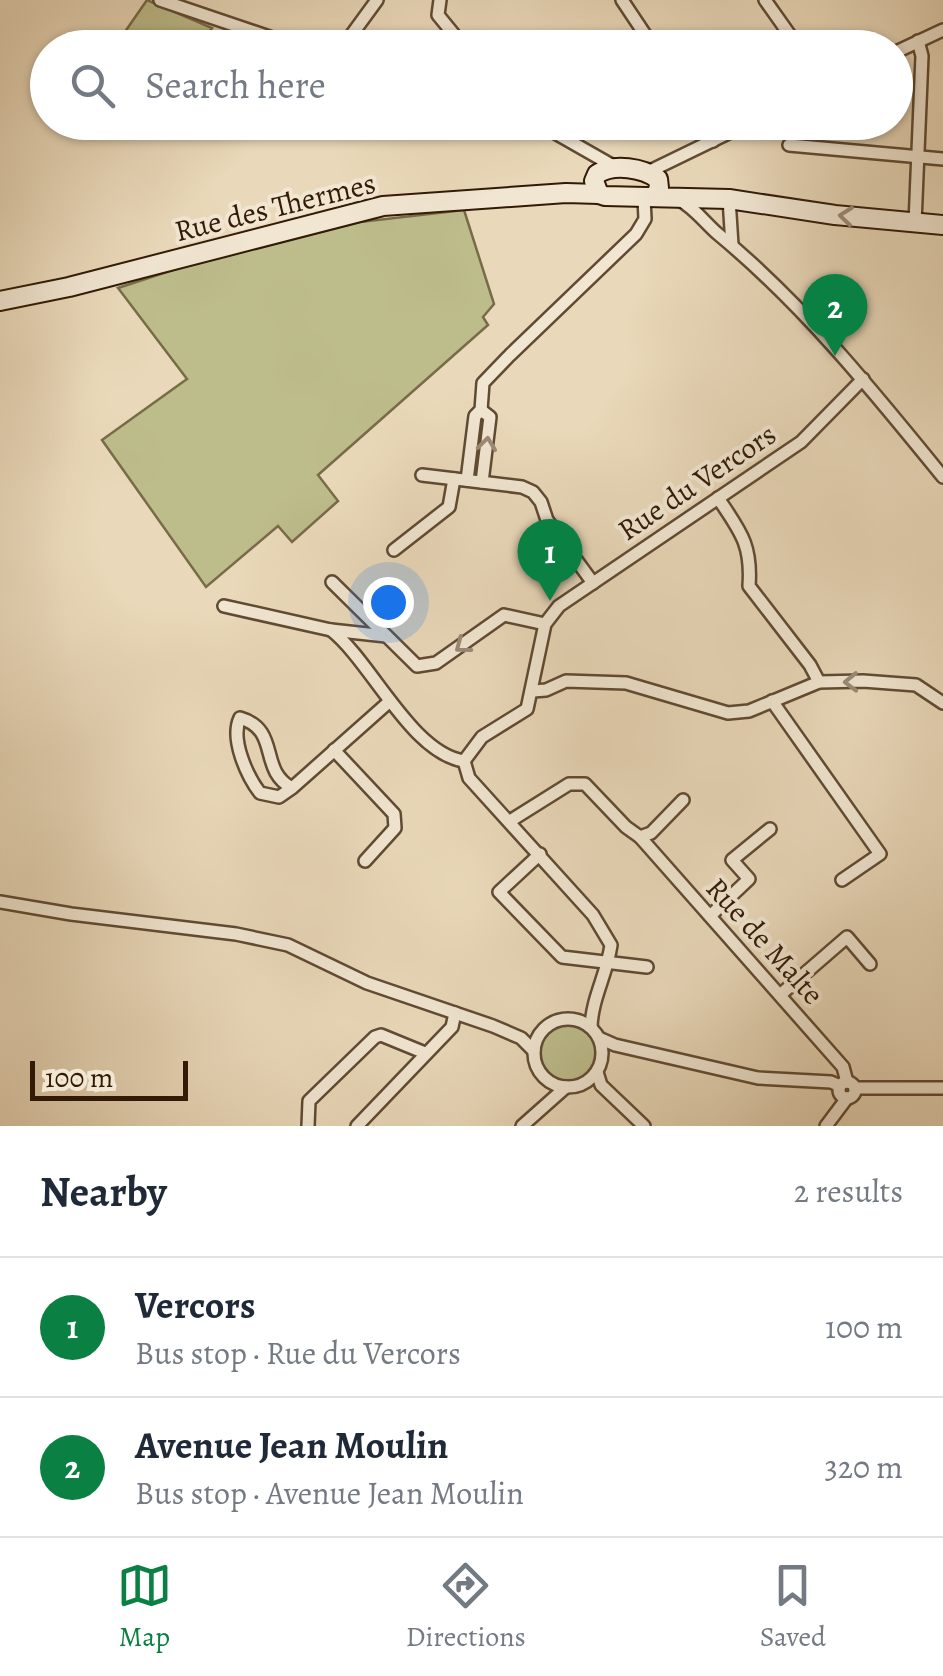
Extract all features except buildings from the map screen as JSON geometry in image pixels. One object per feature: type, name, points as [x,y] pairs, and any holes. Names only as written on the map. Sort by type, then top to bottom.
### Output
[{"type":"main road","points":[[601,179],[658,185]]},
{"type":"main road","points":[[601,179],[728,199],[943,224]]},
{"type":"main road","name":"Rue des Thermes","points":[[0,300],[103,278],[383,206],[566,193],[601,179]]},
{"type":"street","points":[[160,0],[249,30]]},
{"type":"street","points":[[355,30],[377,0]]},
{"type":"street","points":[[440,0],[438,14],[451,30]]},
{"type":"street","points":[[622,0],[642,30]]},
{"type":"street","points":[[765,0],[786,30]]},
{"type":"street","points":[[913,44],[943,30]]},
{"type":"street","points":[[915,222],[922,56],[918,41]]},
{"type":"street","points":[[567,140],[601,179]]},
{"type":"street","points":[[567,140],[601,179]]},
{"type":"street","points":[[394,550],[449,507],[461,480],[475,416],[481,410],[483,383],[636,234],[658,185],[713,141]]},
{"type":"street","points":[[789,145],[943,159]]},
{"type":"street","points":[[658,185],[688,204],[836,346],[943,478]]},
{"type":"street","points":[[728,199],[732,245]]},
{"type":"street","name":"Rue du Vercors","points":[[545,624],[559,606],[801,442],[863,379]]},
{"type":"street","points":[[481,410],[490,417],[482,482]]},
{"type":"street","points":[[422,475],[522,487],[533,492],[593,584]]},
{"type":"street","points":[[718,498],[746,539],[749,586],[820,682]]},
{"type":"street","points":[[332,582],[418,666],[436,664],[504,615],[545,624],[527,708],[482,738],[464,761]]},
{"type":"street","points":[[224,606],[331,630],[386,636]]},
{"type":"street","points":[[331,630],[345,641],[390,701],[443,754],[464,761]]},
{"type":"street","points":[[532,691],[566,681],[626,683],[728,713],[749,711],[820,682],[901,682],[930,692],[943,702]]},
{"type":"street","points":[[292,788],[280,782],[272,770],[265,737],[250,721],[240,718],[236,726],[247,776],[260,793],[279,797],[292,788],[390,701]]},
{"type":"street","points":[[772,701],[880,854],[842,880]]},
{"type":"street","points":[[334,750],[394,814],[395,828],[366,861]]},
{"type":"street","points":[[464,761],[469,778],[594,915],[611,945],[609,962],[592,1006],[603,1055],[599,1078]]},
{"type":"street","name":"Rue de Malte","points":[[510,821],[568,784],[585,784],[626,828],[640,837],[843,1067],[847,1088]]},
{"type":"street","points":[[640,837],[651,833],[683,800]]},
{"type":"street","points":[[710,916],[749,879],[732,860],[770,829]]},
{"type":"street","points":[[540,854],[500,892],[562,957],[647,967]]},
{"type":"street","points":[[0,902],[236,934],[288,945],[368,983],[522,1038],[534,1051],[538,1069],[550,1082],[566,1087]]},
{"type":"street","points":[[780,995],[847,937],[870,964]]},
{"type":"street","points":[[534,1051],[540,1034],[553,1022],[571,1019],[592,1006]]},
{"type":"street","points":[[358,1125],[452,1026],[456,1013]]},
{"type":"street","points":[[571,1019],[615,1045],[758,1078],[831,1082],[847,1088],[943,1088]]},
{"type":"street","points":[[308,1126],[309,1101],[375,1037],[381,1034],[426,1053]]},
{"type":"street","points":[[522,1038],[540,1034]]},
{"type":"street","points":[[603,1055],[615,1045]]},
{"type":"street","points":[[522,1126],[566,1087],[599,1078]]},
{"type":"street","points":[[599,1078],[644,1126]]},
{"type":"street","points":[[547,1102],[550,1082]]},
{"type":"street","points":[[826,1126],[847,1088]]},
{"type":"shaded area","points":[[147,0],[212,28],[211,30],[126,30]]},
{"type":"shaded area","points":[[464,210],[494,304],[483,317],[488,325],[318,475],[338,501],[292,542],[278,526],[206,587],[102,440],[187,379],[118,288],[179,268],[360,222]]},
{"type":"shaded area","points":[[568,1019],[592,1029],[602,1053],[592,1077],[568,1087],[544,1077],[534,1053],[544,1029]]},
{"type":"place","name":"Avenue Jean Moulin","points":[[835,356]]},
{"type":"place","name":"Vercors","points":[[550,601]]}]
